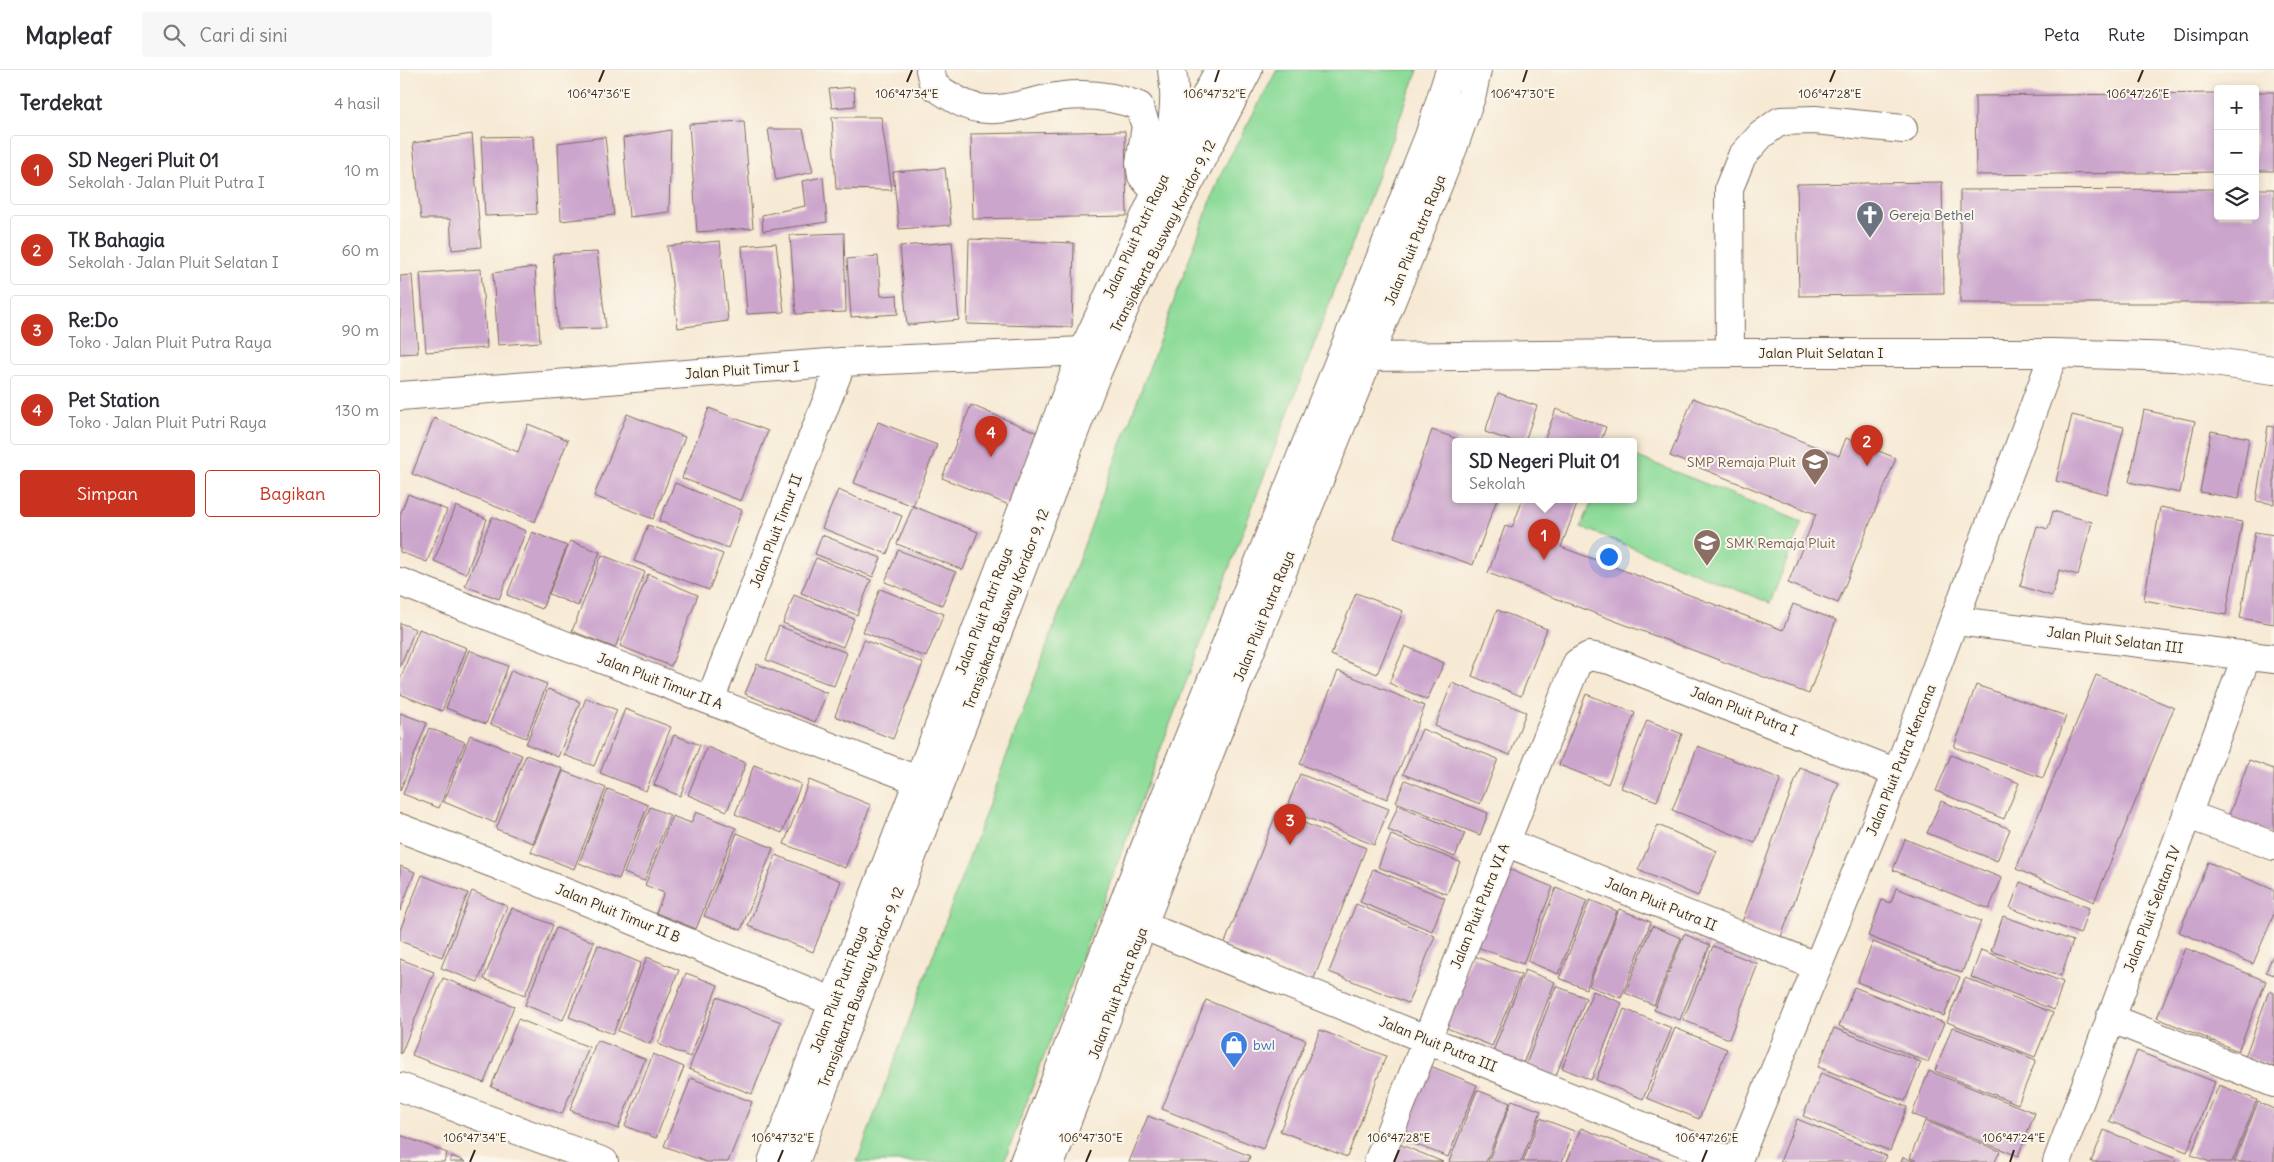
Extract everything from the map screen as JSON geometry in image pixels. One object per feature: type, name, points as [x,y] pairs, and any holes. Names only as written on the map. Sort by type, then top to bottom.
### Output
[{"type":"main road","points":[[930,70],[934,86],[951,97],[977,108],[1016,108],[1044,100],[1087,94],[1122,99],[1140,106],[1146,126],[1140,163],[1142,176],[1158,188],[1174,113],[1175,85],[1172,70]]},
{"type":"main road","name":"Jalan Pluit Putri Raya","points":[[772,1162],[1084,351],[1158,188],[1219,70]]},
{"type":"main road","name":"Transjakarta Busway Koridor 9, 12","points":[[795,1162],[1098,370],[1128,300],[1248,70]]},
{"type":"main road","points":[[1024,1162],[1137,869],[1429,136],[1450,70]]},
{"type":"main road","points":[[1474,82],[1496,70]]},
{"type":"main road","name":"Jalan Pluit Putra Raya","points":[[1051,1162],[1212,748],[1368,357],[1474,82]]},
{"type":"main road","points":[[1730,353],[1729,188],[1742,156],[1761,135],[1780,121],[1815,120],[1904,129]]},
{"type":"main road","name":"Jalan Pluit Timur I","points":[[400,396],[842,362],[1084,351]]},
{"type":"main road","name":"Jalan Pluit Selatan I","points":[[1368,357],[1730,353],[2054,353],[2175,357],[2274,370]]},
{"type":"main road","name":"Jalan Pluit Putra Kencana","points":[[1736,1162],[1897,773],[1956,621],[2054,353]]},
{"type":"main road","name":"Jalan Pluit Timur II","points":[[710,700],[842,362]]},
{"type":"main road","name":"Jalan Pluit Timur II A","points":[[400,582],[920,781]]},
{"type":"main road","name":"Jalan Pluit Selatan III","points":[[1956,621],[2274,658]]},
{"type":"main road","name":"Jalan Pluit Selatan IV","points":[[2057,1162],[2247,655]]},
{"type":"main road","name":"Jalan Pluit Putra I","points":[[1588,656],[1610,660],[1897,773]]},
{"type":"main road","name":"Jalan Pluit Putra VI A","points":[[1378,1162],[1573,669],[1577,663],[1588,656]]},
{"type":"main road","points":[[2188,815],[2274,846]]},
{"type":"main road","name":"Jalan Pluit Timur II B","points":[[400,828],[509,869],[834,1002]]},
{"type":"main road","name":"Jalan Pluit Putra II","points":[[1506,842],[1816,966]]},
{"type":"main road","name":"Jalan Pluit Putra III","points":[[1144,926],[1732,1162]]},
{"type":"main road","points":[[2110,1018],[2274,1083]]},
{"type":"main road","points":[[400,1087],[604,1162]]},
{"type":"green space","points":[[1277,70],[1418,70],[1004,1162],[857,1162],[1221,173]]},
{"type":"green space","points":[[1637,457],[1802,522],[1770,603],[1581,527],[1591,503],[1637,503]]},
{"type":"building","points":[[854,87],[855,106],[832,108],[829,89]]},
{"type":"building","points":[[2259,92],[2274,92],[2274,171],[2259,171]]},
{"type":"building","points":[[2214,93],[2214,172],[1976,175],[1975,96]]},
{"type":"building","points":[[832,117],[881,117],[892,190],[836,189]]},
{"type":"building","points":[[744,121],[753,228],[697,232],[689,124]]},
{"type":"building","points":[[768,129],[803,129],[813,172],[776,180]]},
{"type":"building","points":[[671,130],[669,212],[629,217],[623,138]]},
{"type":"building","points":[[1125,131],[1127,216],[973,219],[971,134]]},
{"type":"building","points":[[472,134],[481,247],[452,250],[450,219],[421,219],[413,143]]},
{"type":"building","points":[[533,136],[537,214],[485,216],[481,137]]},
{"type":"building","points":[[605,137],[614,215],[561,221],[558,143]]},
{"type":"building","points":[[945,168],[951,225],[899,229],[893,172]]},
{"type":"building","points":[[823,177],[827,222],[763,231],[762,215],[805,206],[802,181]]},
{"type":"building","name":"Gereja Bethel","points":[[1942,182],[1944,294],[1799,296],[1797,184]]},
{"type":"building","points":[[2214,189],[2214,220],[2259,220],[2259,189],[2274,189],[2274,303],[1960,303],[1960,190]]},
{"type":"building","points":[[844,233],[846,312],[796,314],[790,235]]},
{"type":"building","points":[[969,239],[1074,243],[1072,327],[967,324]]},
{"type":"building","points":[[720,241],[728,321],[678,328],[667,246]]},
{"type":"building","points":[[952,242],[959,320],[907,325],[900,246]]},
{"type":"building","points":[[776,243],[784,312],[747,314],[742,246]]},
{"type":"building","points":[[597,252],[606,328],[558,329],[553,254]]},
{"type":"building","points":[[878,256],[881,296],[897,295],[898,314],[851,317],[847,259]]},
{"type":"building","points":[[535,267],[540,342],[498,345],[493,273]]},
{"type":"building","points":[[481,269],[487,348],[426,352],[420,273]]},
{"type":"building","points":[[412,275],[418,353],[400,354],[400,276]]},
{"type":"building","points":[[1498,393],[1537,406],[1526,438],[1503,438],[1485,432]]},
{"type":"building","name":"SMP Remaja Pluit","points":[[1693,398],[1839,456],[1846,438],[1896,458],[1838,603],[1788,583],[1816,514],[1670,456]]},
{"type":"building","points":[[971,405],[1038,433],[1009,505],[942,478]]},
{"type":"building","points":[[709,408],[768,431],[741,501],[682,478]]},
{"type":"building","points":[[1556,409],[1606,427],[1602,438],[1545,438]]},
{"type":"building","points":[[2144,410],[2195,421],[2180,493],[2129,482]]},
{"type":"building","points":[[627,414],[685,437],[653,519],[594,496]]},
{"type":"building","points":[[2072,415],[2124,427],[2107,494],[2056,481]]},
{"type":"building","points":[[434,418],[518,452],[528,424],[568,440],[535,522],[412,474]]},
{"type":"building","points":[[878,422],[937,445],[913,506],[854,483]]},
{"type":"building","points":[[2268,426],[2274,427],[2274,504],[2256,501]]},
{"type":"building","points":[[1432,430],[1455,438],[1452,438],[1452,503],[1496,503],[1473,565],[1394,537]]},
{"type":"building","points":[[2211,431],[2249,438],[2239,499],[2200,492]]},
{"type":"building","points":[[675,483],[742,510],[728,548],[659,521]]},
{"type":"building","points":[[838,490],[902,516],[887,554],[822,528]]},
{"type":"building","points":[[408,494],[447,510],[427,562],[400,552],[400,515]]},
{"type":"building","points":[[1521,503],[1578,503],[1561,547],[1783,630],[1793,604],[1836,620],[1809,694],[1488,573],[1505,526],[1512,528]]},
{"type":"building","points":[[456,506],[487,519],[466,574],[434,561]]},
{"type":"building","points":[[913,506],[978,532],[963,570],[897,544]]},
{"type":"building","points":[[2160,507],[2242,522],[2226,615],[2144,600]]},
{"type":"building","points":[[2053,511],[2092,522],[2078,575],[2059,570],[2052,596],[2020,586],[2037,526],[2048,529]]},
{"type":"building","points":[[492,517],[526,531],[499,599],[465,586]]},
{"type":"building","points":[[648,525],[723,554],[709,590],[634,561]]},
{"type":"building","points":[[532,532],[567,546],[542,609],[507,595]]},
{"type":"building","points":[[2255,532],[2274,535],[2274,624],[2240,618]]},
{"type":"building","points":[[822,535],[881,558],[873,577],[815,554]]},
{"type":"building","points":[[570,541],[600,552],[578,606],[549,594]]},
{"type":"building","points":[[898,550],[956,572],[942,605],[885,582]]},
{"type":"building","points":[[602,555],[645,572],[615,648],[572,631]]},
{"type":"building","points":[[816,558],[871,580],[857,615],[801,593]]},
{"type":"building","points":[[648,574],[698,595],[671,666],[620,646]]},
{"type":"building","points":[[880,589],[944,614],[926,657],[863,632]]},
{"type":"building","points":[[1356,593],[1403,611],[1377,674],[1331,655]]},
{"type":"building","points":[[794,595],[854,619],[843,647],[783,623]]},
{"type":"building","points":[[1497,610],[1547,629],[1521,696],[1472,676]]},
{"type":"building","points":[[400,623],[415,629],[400,667]]},
{"type":"building","points":[[779,626],[847,653],[834,686],[766,660]]},
{"type":"building","points":[[419,629],[467,648],[442,711],[400,694],[400,680]]},
{"type":"building","points":[[864,640],[923,663],[893,739],[835,716]]},
{"type":"building","points":[[1405,646],[1444,663],[1427,700],[1389,683]]},
{"type":"building","points":[[469,650],[508,666],[486,724],[446,708]]},
{"type":"building","points":[[757,664],[827,693],[815,722],[745,694]]},
{"type":"building","points":[[511,670],[547,684],[526,738],[490,724]]},
{"type":"building","points":[[1338,671],[1425,706],[1387,799],[1300,764]]},
{"type":"building","points":[[2096,675],[2174,708],[2094,902],[2016,869]]},
{"type":"building","points":[[1452,683],[1526,712],[1510,755],[1435,726]]},
{"type":"building","points":[[1976,685],[2066,716],[2043,778],[1954,747]]},
{"type":"building","points":[[548,689],[580,702],[558,757],[526,744]]},
{"type":"building","points":[[1586,694],[1635,713],[1608,784],[1559,765]]},
{"type":"building","points":[[586,698],[617,710],[594,766],[564,755]]},
{"type":"building","points":[[625,709],[671,727],[646,791],[600,773]]},
{"type":"building","points":[[400,713],[427,723],[400,791]]},
{"type":"building","points":[[1647,720],[1682,734],[1657,801],[1621,788]]},
{"type":"building","points":[[429,728],[465,742],[439,808],[403,794]]},
{"type":"building","points":[[1422,729],[1498,759],[1480,804],[1403,774]]},
{"type":"building","points":[[470,735],[522,755],[495,823],[444,802]]},
{"type":"building","points":[[674,735],[700,745],[680,796],[654,785]]},
{"type":"building","points":[[1698,746],[1781,779],[1755,843],[1672,810]]},
{"type":"building","points":[[707,747],[746,763],[727,811],[688,795]]},
{"type":"building","points":[[526,755],[563,769],[533,843],[496,829]]},
{"type":"building","points":[[1951,755],[2019,783],[2004,819],[1936,791]]},
{"type":"building","points":[[2249,760],[2274,769],[2274,835],[2228,818]]},
{"type":"building","points":[[754,765],[801,784],[782,833],[735,814]]},
{"type":"building","points":[[1800,768],[1839,783],[1781,937],[1742,922]]},
{"type":"building","points":[[563,771],[606,788],[574,869],[531,852]]},
{"type":"building","points":[[1300,774],[1389,809],[1374,845],[1286,809]]},
{"type":"building","points":[[809,780],[871,805],[845,868],[784,844]]},
{"type":"building","points":[[1405,780],[1488,813],[1480,835],[1396,802]]},
{"type":"building","points":[[608,789],[648,805],[619,879],[579,863]]},
{"type":"building","points":[[1941,801],[2010,829],[1997,861],[1927,833]]},
{"type":"building","points":[[1398,805],[1465,833],[1455,857],[1388,830]]},
{"type":"building","points":[[650,807],[670,815],[644,881],[624,873]]},
{"type":"building","points":[[696,812],[736,828],[696,929],[656,913],[664,893],[645,885],[672,816],[691,823]]},
{"type":"building","points":[[1277,812],[1366,848],[1313,981],[1224,945]]},
{"type":"building","points":[[1658,825],[1717,851],[1698,896],[1638,870]]},
{"type":"building","points":[[737,833],[773,848],[741,930],[704,916]]},
{"type":"building","points":[[1391,835],[1460,862],[1447,894],[1378,867]]},
{"type":"building","points":[[1905,839],[2002,878],[1989,909],[1893,870]]},
{"type":"building","points":[[776,855],[841,881],[813,952],[748,926]]},
{"type":"building","points":[[2208,862],[2274,890],[2274,914],[2253,964],[2179,932]]},
{"type":"building","points":[[400,866],[415,872],[400,911]]},
{"type":"building","points":[[1503,867],[1553,887],[1523,964],[1472,945]]},
{"type":"building","points":[[1373,869],[1445,898],[1432,931],[1360,902]]},
{"type":"building","points":[[422,875],[468,893],[442,957],[400,941],[400,930]]},
{"type":"building","points":[[2020,882],[2089,908],[2080,934],[2010,908]]},
{"type":"building","points":[[1556,888],[1587,901],[1558,974],[1527,961]]},
{"type":"building","points":[[1896,888],[1981,921],[1962,973],[1868,936],[1882,900],[1891,903]]},
{"type":"building","points":[[472,891],[507,906],[478,982],[441,968]]},
{"type":"building","points":[[1590,900],[1617,911],[1586,989],[1559,978]]},
{"type":"building","points":[[1356,904],[1435,936],[1408,1003],[1329,972]]},
{"type":"building","points":[[512,908],[553,925],[525,995],[484,979]]},
{"type":"building","points":[[1619,909],[1651,922],[1621,998],[1589,986]]},
{"type":"building","points":[[2003,916],[2073,941],[2061,976],[1991,951]]},
{"type":"building","points":[[1652,926],[1681,938],[1654,1005],[1625,993]]},
{"type":"building","points":[[556,928],[594,942],[563,1020],[525,1005]]},
{"type":"building","points":[[1684,934],[1710,945],[1680,1020],[1654,1010]]},
{"type":"building","points":[[1873,942],[1960,977],[1944,1016],[1857,982]]},
{"type":"building","points":[[598,945],[641,963],[613,1034],[569,1017]]},
{"type":"building","points":[[1713,946],[1758,964],[1729,1039],[1683,1020]]},
{"type":"building","points":[[2185,948],[2266,981],[2238,1051],[2157,1018]]},
{"type":"building","points":[[1981,950],[2063,982],[2054,1010],[1971,977]]},
{"type":"building","points":[[2274,952],[2274,975],[2266,972]]},
{"type":"building","points":[[1472,955],[1521,975],[1492,1046],[1444,1027]]},
{"type":"building","points":[[647,957],[679,970],[650,1044],[618,1031]]},
{"type":"building","points":[[400,959],[434,972],[401,1054],[400,1053]]},
{"type":"building","points":[[1525,970],[1555,982],[1520,1071],[1490,1059]]},
{"type":"building","points":[[686,973],[718,985],[690,1057],[658,1044]]},
{"type":"building","points":[[443,978],[514,1006],[484,1083],[412,1055]]},
{"type":"building","points":[[1965,978],[2053,1013],[2035,1057],[1947,1022]]},
{"type":"building","points":[[1556,986],[1586,998],[1553,1083],[1523,1072]]},
{"type":"building","points":[[1854,987],[1944,1023],[1928,1062],[1839,1026]]},
{"type":"building","points":[[1593,991],[1622,1003],[1591,1080],[1562,1068]]},
{"type":"building","points":[[2269,991],[2274,993],[2274,1067],[2245,1057]]},
{"type":"building","points":[[717,997],[781,1022],[752,1094],[689,1069]]},
{"type":"building","points":[[1206,1000],[1306,1040],[1263,1149],[1162,1109]]},
{"type":"building","points":[[1624,1009],[1672,1028],[1643,1099],[1596,1080]]},
{"type":"building","points":[[518,1019],[589,1047],[562,1114],[491,1087]]},
{"type":"building","points":[[1952,1027],[2036,1060],[2018,1104],[1935,1071]]},
{"type":"building","points":[[1675,1028],[1727,1049],[1699,1119],[1647,1098]]},
{"type":"building","points":[[1834,1028],[1921,1062],[1905,1101],[1818,1067]]},
{"type":"building","points":[[1320,1030],[1386,1056],[1347,1157],[1280,1131]]},
{"type":"building","points":[[597,1040],[645,1059],[618,1129],[570,1110]]},
{"type":"building","points":[[2137,1051],[2215,1082],[2187,1152],[2109,1121]]},
{"type":"building","points":[[653,1054],[684,1067],[656,1138],[625,1126]]},
{"type":"building","points":[[1428,1065],[1477,1085],[1448,1157],[1399,1138]]},
{"type":"building","points":[[1929,1071],[2035,1113],[2018,1156],[1912,1114]]},
{"type":"building","points":[[1821,1073],[1907,1107],[1890,1151],[1803,1116]]},
{"type":"building","points":[[691,1078],[752,1102],[728,1162],[706,1162],[664,1146]]},
{"type":"building","points":[[2219,1085],[2257,1100],[2232,1162],[2210,1162],[2191,1155]]},
{"type":"building","points":[[1477,1090],[1510,1103],[1486,1162],[1449,1162]]},
{"type":"building","points":[[1512,1100],[1541,1111],[1521,1162],[1488,1162]]},
{"type":"building","points":[[2258,1102],[2274,1109],[2274,1162],[2234,1162]]},
{"type":"building","points":[[1148,1116],[1250,1156],[1248,1162],[1129,1162]]},
{"type":"building","points":[[1540,1118],[1574,1131],[1562,1162],[1523,1162]]},
{"type":"building","points":[[1797,1119],[1887,1156],[1884,1162],[1780,1162]]},
{"type":"building","points":[[1925,1121],[2000,1151],[1995,1162],[1920,1162],[1910,1158]]},
{"type":"building","points":[[1581,1128],[1666,1162],[1567,1162]]},
{"type":"building","points":[[2104,1130],[2177,1159],[2175,1162],[2091,1162]]},
{"type":"building","points":[[400,1135],[447,1153],[444,1162],[400,1162]]},
{"type":"building","points":[[1399,1144],[1443,1162],[1391,1162]]},
{"type":"building","points":[[452,1156],[466,1162],[450,1162]]},
{"type":"building","points":[[1903,1157],[1916,1162],[1901,1162]]},
{"type":"place","name":"Gereja Bethel","points":[[1870,239]]},
{"type":"place","name":"Pet Station","points":[[991,457]]},
{"type":"place","name":"TK Bahagia","points":[[1867,466]]},
{"type":"place","name":"SMP Remaja Pluit","points":[[1815,486]]},
{"type":"place","name":"SD Negeri Pluit 01","points":[[1544,560]]},
{"type":"place","name":"SMK Remaja Pluit","points":[[1707,567]]},
{"type":"place","name":"Re:Do","points":[[1290,845]]},
{"type":"place","name":"bwl","points":[[1234,1069]]}]
